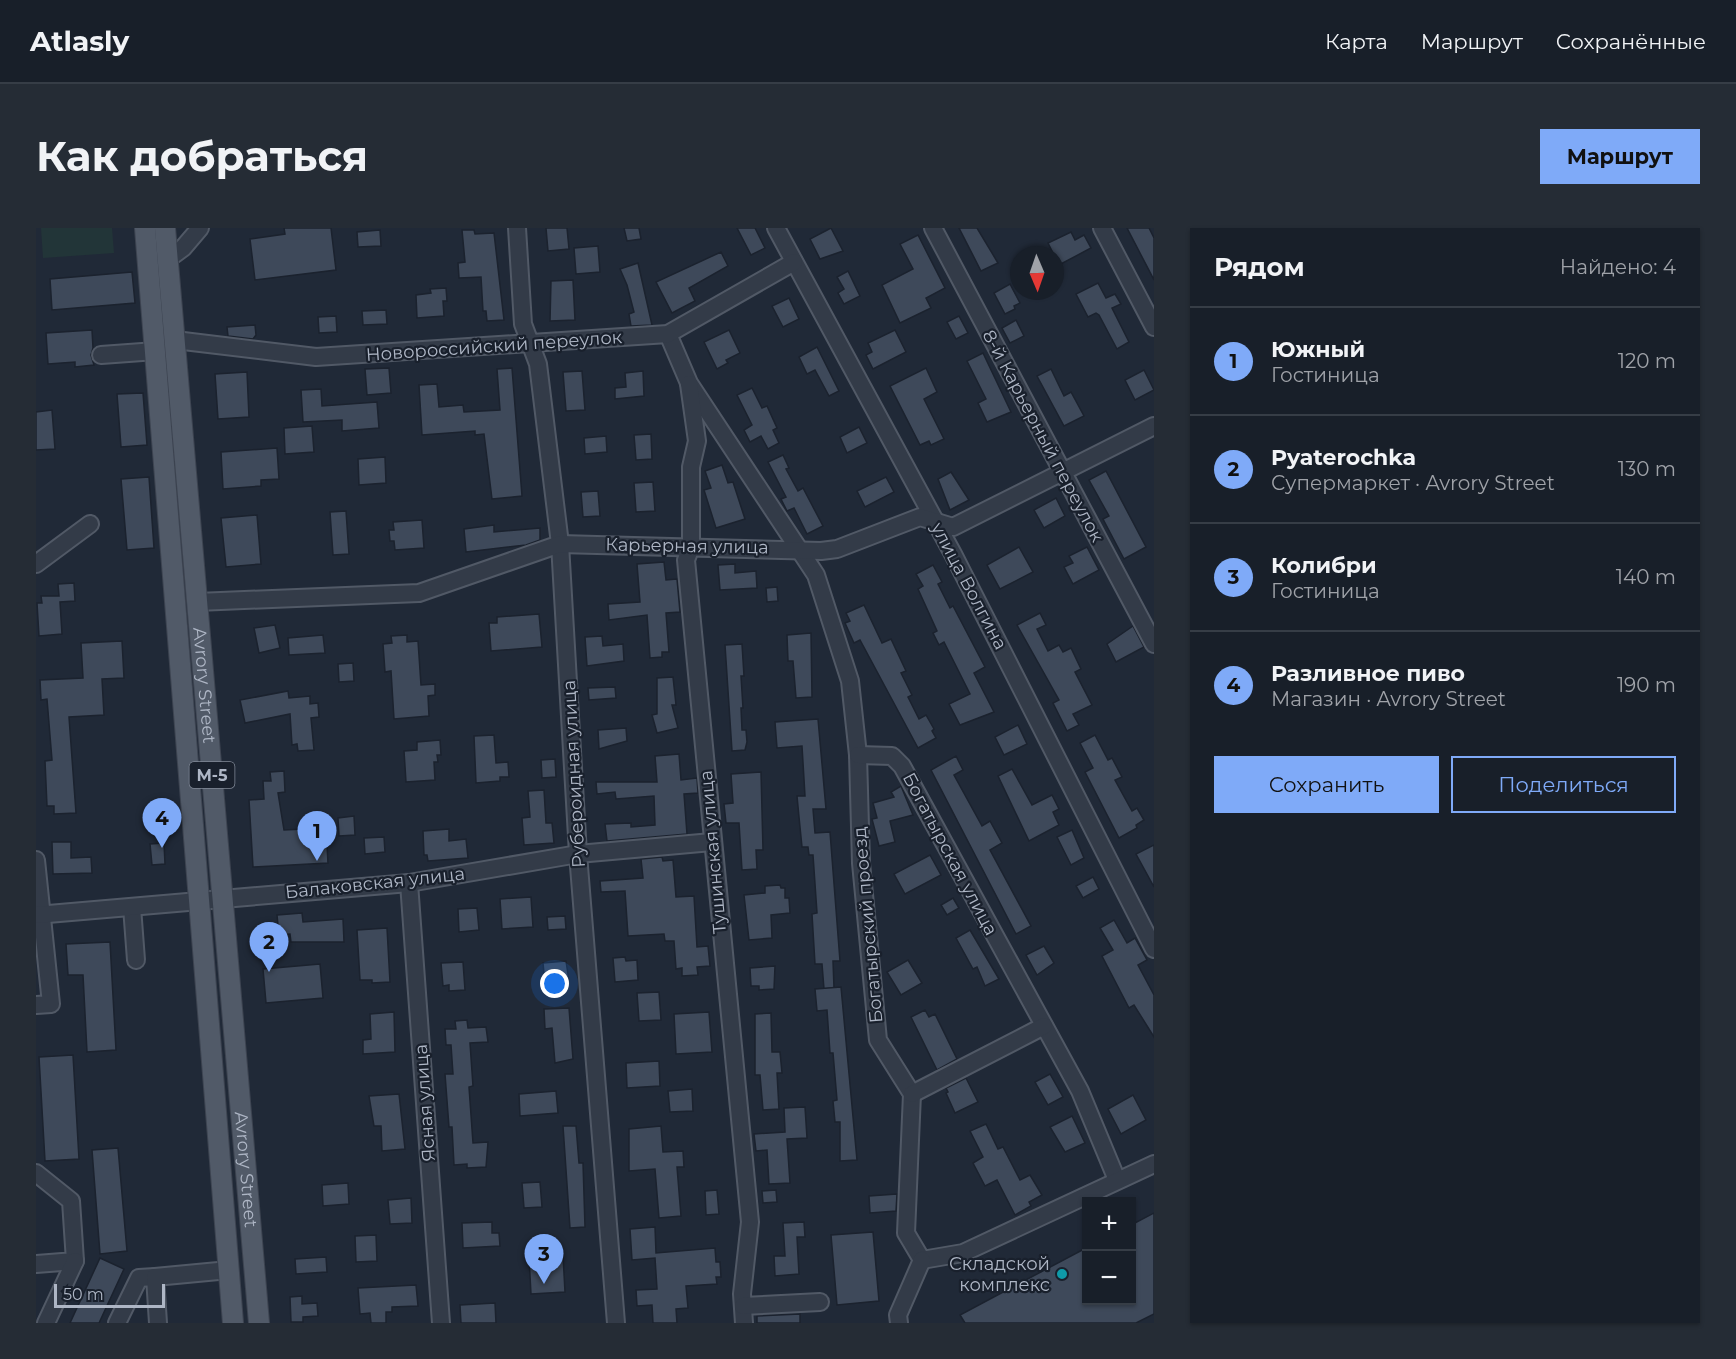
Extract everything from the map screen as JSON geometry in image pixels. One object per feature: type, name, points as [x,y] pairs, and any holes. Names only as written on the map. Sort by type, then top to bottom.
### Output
[{"type":"main road","name":"Avrory Street","points":[[145,228],[233,1323]]},
{"type":"main road","name":"Avrory Street","points":[[165,228],[259,1323]]},
{"type":"street","points":[[168,259],[183,248],[200,228]]},
{"type":"street","name":"Рубероидная улица","points":[[517,228],[523,324],[538,364],[560,544],[578,854],[616,1323]]},
{"type":"street","name":"улица Волгина","points":[[776,228],[935,522],[1154,949]]},
{"type":"street","name":"8-й Карьерный переулок","points":[[933,228],[1154,644]]},
{"type":"street","points":[[1102,228],[1154,327]]},
{"type":"street","name":"Новороссийский переулок","points":[[175,340],[316,357],[531,345],[668,334],[794,262]]},
{"type":"street","points":[[668,334],[689,382],[723,430],[772,512],[816,575],[850,681],[858,755]]},
{"type":"street","points":[[101,355],[156,351]]},
{"type":"street","name":"Тушинская улица","points":[[689,382],[697,441],[691,467],[691,547],[686,560],[750,1222],[743,1315]]},
{"type":"street","name":"Карьерная улица","points":[[197,602],[419,592],[560,544],[821,551],[837,549],[920,517],[953,527],[1154,426]]},
{"type":"street","points":[[36,564],[90,524]]},
{"type":"street","name":"Богатырская улица","points":[[858,755],[892,756],[903,766],[1080,1091],[1117,1180]]},
{"type":"street","name":"Богатырский проезд","points":[[858,755],[861,863],[878,1040],[912,1094]]},
{"type":"street","name":"Балаковская улица","points":[[38,915],[410,883],[578,854],[712,842]]},
{"type":"street","points":[[36,860],[38,915],[51,1004],[36,1005]]},
{"type":"street","name":"Ясная улица","points":[[410,883],[441,1323]]},
{"type":"street","points":[[132,907],[136,960]]},
{"type":"street","points":[[922,1260],[906,1233],[912,1094],[1044,1026]]},
{"type":"street","points":[[922,1260],[963,1253],[1154,1164]]},
{"type":"street","points":[[36,1173],[70,1201],[75,1261],[46,1323]]},
{"type":"street","points":[[899,1323],[898,1315],[922,1260]]},
{"type":"street","points":[[36,1264],[75,1261]]},
{"type":"street","points":[[117,1323],[139,1278],[229,1270]]},
{"type":"street","points":[[155,1277],[158,1323]]},
{"type":"street","points":[[743,1315],[820,1302]]},
{"type":"green space","points":[[41,228],[112,228],[114,253],[43,258]]},
{"type":"building","points":[[284,228],[331,228],[336,270],[255,280],[250,239],[285,234]]},
{"type":"building","points":[[546,228],[567,228],[569,249],[548,251]]},
{"type":"building","points":[[624,228],[639,228],[641,239],[627,241]]},
{"type":"building","points":[[737,228],[755,228],[765,248],[751,255]]},
{"type":"building","points":[[831,228],[843,251],[820,259],[810,239]]},
{"type":"building","points":[[959,228],[977,228],[998,263],[981,271]]},
{"type":"building","points":[[1127,228],[1149,228],[1154,238],[1154,280]]},
{"type":"building","points":[[380,230],[381,246],[358,247],[357,232]]},
{"type":"building","points":[[462,230],[474,230],[475,234],[494,233],[504,320],[487,321],[486,311],[483,311],[481,277],[459,278],[458,263],[465,262]]},
{"type":"building","points":[[1071,232],[1075,240],[1084,235],[1091,248],[1064,262],[1064,246],[1050,246],[1048,243]]},
{"type":"building","points":[[918,235],[945,288],[926,298],[931,308],[900,323],[882,285],[913,269],[900,244]]},
{"type":"building","points":[[598,246],[600,272],[576,274],[574,248]]},
{"type":"building","points":[[721,252],[728,266],[689,288],[695,301],[672,313],[656,282]]},
{"type":"building","points":[[638,263],[652,325],[631,326],[629,314],[634,312],[620,269]]},
{"type":"building","points":[[848,271],[860,296],[844,304],[838,293],[844,289],[837,277]]},
{"type":"building","points":[[132,272],[135,303],[52,310],[50,279]]},
{"type":"building","points":[[573,280],[575,320],[550,321],[551,281]]},
{"type":"building","points":[[1098,283],[1106,298],[1115,294],[1121,304],[1112,308],[1129,342],[1117,349],[1099,315],[1096,313],[1088,317],[1076,294]]},
{"type":"building","points":[[1010,284],[1010,300],[1018,300],[1020,303],[1014,306],[1015,309],[1005,314],[994,293]]},
{"type":"building","points":[[446,288],[447,301],[443,301],[444,316],[417,318],[416,295],[431,293],[430,289]]},
{"type":"building","points":[[789,298],[799,319],[783,327],[772,306]]},
{"type":"building","points":[[386,310],[387,324],[363,325],[362,311]]},
{"type":"building","points":[[336,316],[337,332],[319,333],[318,317]]},
{"type":"building","points":[[959,316],[968,333],[956,339],[947,322]]},
{"type":"building","points":[[1016,320],[1024,336],[1010,343],[1002,328]]},
{"type":"building","points":[[255,325],[256,335],[253,339],[228,336],[227,327]]},
{"type":"building","points":[[92,330],[91,355],[94,365],[75,367],[75,362],[48,364],[46,333]]},
{"type":"building","points":[[729,330],[740,353],[726,360],[728,363],[717,369],[704,342]]},
{"type":"building","points":[[895,330],[906,352],[873,369],[866,355],[872,352],[868,343]]},
{"type":"building","points":[[817,347],[839,391],[829,396],[815,370],[807,374],[799,357]]},
{"type":"building","points":[[983,353],[1011,412],[987,422],[978,403],[986,399],[967,361]]},
{"type":"building","points":[[389,368],[391,393],[367,395],[365,369]]},
{"type":"building","points":[[512,368],[522,496],[492,499],[484,434],[475,435],[475,431],[422,435],[419,385],[437,384],[439,407],[463,405],[464,412],[500,410],[497,369]]},
{"type":"building","points":[[926,368],[937,392],[924,399],[944,439],[931,445],[929,441],[920,445],[890,386]]},
{"type":"building","points":[[1051,369],[1064,396],[1071,392],[1084,416],[1064,426],[1037,376]]},
{"type":"building","points":[[1144,370],[1154,390],[1135,400],[1125,380]]},
{"type":"building","points":[[582,371],[585,410],[566,411],[563,372]]},
{"type":"building","points":[[643,371],[644,396],[615,399],[615,388],[626,387],[625,373]]},
{"type":"building","points":[[247,372],[249,417],[218,419],[215,374]]},
{"type":"building","points":[[752,388],[762,408],[767,406],[777,428],[773,430],[779,443],[768,449],[761,436],[750,442],[744,430],[752,425],[737,395]]},
{"type":"building","points":[[321,389],[322,406],[377,402],[379,428],[342,431],[342,420],[303,422],[301,390]]},
{"type":"building","points":[[143,393],[147,445],[121,447],[117,394]]},
{"type":"building","points":[[52,410],[55,449],[36,450],[36,412]]},
{"type":"building","points":[[312,426],[314,452],[285,454],[284,428]]},
{"type":"building","points":[[859,427],[867,443],[847,453],[840,437]]},
{"type":"building","points":[[651,434],[652,459],[636,460],[634,435]]},
{"type":"building","points":[[606,436],[607,452],[585,454],[584,438]]},
{"type":"building","points":[[277,448],[279,479],[261,480],[261,486],[223,489],[221,452]]},
{"type":"building","points":[[783,455],[789,468],[786,469],[798,491],[803,488],[823,526],[807,534],[794,508],[787,511],[781,499],[786,497],[768,462]]},
{"type":"building","points":[[385,457],[386,483],[359,485],[358,459]]},
{"type":"building","points":[[722,465],[728,483],[733,482],[745,519],[716,528],[704,490],[711,488],[705,471]]},
{"type":"building","points":[[1106,471],[1146,547],[1124,559],[1103,519],[1109,516],[1089,480]]},
{"type":"building","points":[[951,472],[969,500],[950,510],[938,479]]},
{"type":"building","points":[[149,477],[154,548],[127,550],[121,479]]},
{"type":"building","points":[[886,477],[894,492],[865,507],[857,491]]},
{"type":"building","points":[[653,482],[655,511],[636,512],[634,483]]},
{"type":"building","points":[[598,491],[600,516],[583,517],[581,492]]},
{"type":"building","points":[[1056,498],[1065,516],[1044,528],[1034,510]]},
{"type":"building","points":[[346,511],[349,554],[333,555],[330,512]]},
{"type":"building","points":[[257,515],[261,564],[226,567],[221,518]]},
{"type":"building","points":[[422,520],[424,548],[395,550],[394,541],[390,541],[389,530],[394,530],[393,522]]},
{"type":"building","points":[[494,525],[494,532],[540,528],[540,540],[526,545],[466,552],[464,529]]},
{"type":"building","points":[[1019,547],[1033,572],[1000,589],[987,565]]},
{"type":"building","points":[[1087,547],[1099,570],[1073,584],[1064,567],[1073,563],[1069,556]]},
{"type":"building","points":[[664,562],[666,580],[677,579],[680,612],[666,613],[669,652],[662,652],[662,657],[650,658],[647,615],[609,620],[608,604],[640,602],[637,564]]},
{"type":"building","points":[[735,564],[735,573],[756,571],[757,588],[720,590],[718,565]]},
{"type":"building","points":[[933,565],[942,582],[938,584],[950,608],[953,606],[985,667],[974,673],[994,712],[960,725],[949,704],[970,694],[944,642],[939,645],[933,633],[937,631],[918,589],[923,586],[916,574]]},
{"type":"building","points":[[74,583],[75,601],[60,602],[62,634],[39,636],[37,603],[42,603],[41,596],[59,596],[58,584]]},
{"type":"building","points":[[777,587],[778,601],[767,602],[766,588]]},
{"type":"building","points":[[864,605],[882,643],[891,639],[906,671],[901,673],[912,695],[908,697],[919,719],[926,715],[934,729],[932,731],[936,738],[918,748],[860,640],[854,643],[845,623],[850,621],[846,613]]},
{"type":"building","points":[[1040,613],[1046,625],[1037,629],[1048,651],[1059,645],[1063,652],[1071,648],[1081,669],[1075,672],[1092,705],[1073,714],[1079,725],[1067,731],[1053,703],[1059,700],[1017,625]]},
{"type":"building","points":[[539,614],[542,647],[491,651],[489,623],[497,623],[497,617]]},
{"type":"building","points":[[275,625],[280,648],[259,653],[254,628]]},
{"type":"building","points":[[1133,626],[1144,647],[1116,662],[1107,644]]},
{"type":"building","points":[[811,633],[812,697],[796,698],[793,661],[788,661],[787,635]]},
{"type":"building","points":[[323,635],[325,653],[289,655],[288,638]]},
{"type":"building","points":[[407,635],[407,642],[418,641],[421,685],[435,684],[435,695],[428,696],[429,716],[394,719],[391,671],[385,672],[383,644],[392,643],[391,636]]},
{"type":"building","points":[[602,636],[603,646],[623,644],[624,661],[587,666],[585,637]]},
{"type":"building","points":[[122,641],[124,678],[102,679],[104,715],[69,717],[76,813],[54,814],[54,806],[47,806],[45,761],[52,760],[47,699],[41,700],[40,680],[83,678],[81,643]]},
{"type":"building","points":[[742,644],[744,676],[741,676],[742,730],[746,730],[747,742],[745,750],[732,751],[725,645]]},
{"type":"building","points":[[353,663],[354,681],[339,682],[338,664]]},
{"type":"building","points":[[673,677],[676,705],[672,705],[678,728],[657,733],[652,715],[657,714],[657,678]]},
{"type":"building","points":[[615,687],[616,698],[589,700],[588,688]]},
{"type":"building","points":[[288,691],[289,698],[310,696],[310,704],[318,703],[319,717],[311,718],[314,750],[298,751],[297,744],[292,745],[290,714],[245,723],[240,700]]},
{"type":"building","points":[[818,719],[826,809],[813,809],[815,833],[830,832],[840,961],[833,961],[834,988],[824,989],[822,964],[815,964],[812,914],[817,913],[813,855],[809,855],[808,847],[802,847],[797,796],[805,796],[802,746],[777,748],[775,722]]},
{"type":"building","points":[[1018,725],[1027,744],[1004,755],[995,737]]},
{"type":"building","points":[[626,728],[627,741],[599,749],[598,730]]},
{"type":"building","points":[[494,735],[496,763],[508,762],[509,777],[500,777],[500,781],[476,783],[474,736]]},
{"type":"building","points":[[1095,735],[1108,760],[1112,758],[1122,777],[1115,780],[1132,811],[1137,808],[1144,820],[1136,825],[1137,828],[1119,838],[1085,772],[1093,768],[1080,743]]},
{"type":"building","points":[[440,740],[441,755],[437,755],[438,762],[434,762],[435,780],[406,782],[404,751],[417,750],[417,742]]},
{"type":"building","points":[[679,754],[681,780],[697,778],[698,793],[684,794],[687,834],[607,841],[605,824],[631,823],[631,827],[655,825],[654,796],[616,799],[615,792],[597,794],[596,782],[657,782],[655,756]]},
{"type":"building","points":[[956,756],[963,770],[954,775],[982,826],[990,821],[1002,843],[990,850],[1031,926],[1016,934],[931,770]]},
{"type":"building","points":[[555,759],[556,777],[542,778],[541,760]]},
{"type":"building","points":[[1012,769],[1032,805],[1052,795],[1059,809],[1053,812],[1059,825],[1029,841],[998,776]]},
{"type":"building","points":[[284,771],[285,792],[278,793],[284,830],[326,828],[328,863],[253,867],[249,800],[264,799],[263,781],[271,781],[270,772]]},
{"type":"building","points":[[761,772],[763,850],[756,850],[757,869],[742,870],[739,823],[726,823],[724,804],[733,803],[731,774]]},
{"type":"building","points":[[901,786],[913,815],[890,821],[895,842],[879,846],[872,819],[877,818],[873,803],[894,797],[891,792]]},
{"type":"building","points":[[544,790],[546,823],[552,823],[554,843],[524,845],[522,818],[530,817],[528,791]]},
{"type":"building","points":[[354,816],[355,835],[339,836],[338,818]]},
{"type":"building","points":[[449,829],[449,841],[466,839],[468,858],[428,861],[427,855],[424,855],[423,831]]},
{"type":"building","points":[[1072,830],[1084,858],[1071,865],[1057,837]]},
{"type":"building","points":[[384,837],[385,852],[365,854],[364,838]]},
{"type":"building","points":[[52,842],[71,842],[71,858],[91,857],[92,873],[53,874]]},
{"type":"building","points":[[164,843],[165,864],[152,865],[150,844]]},
{"type":"building","points":[[1154,845],[1154,887],[1136,854]]},
{"type":"building","points":[[930,855],[941,875],[905,894],[894,874]]},
{"type":"building","points":[[662,857],[663,861],[673,860],[676,897],[694,896],[697,947],[708,946],[710,966],[697,967],[698,975],[682,976],[682,968],[676,969],[674,941],[665,941],[664,934],[628,936],[625,891],[601,892],[600,881],[643,878],[641,859]]},
{"type":"building","points":[[1093,877],[1099,889],[1083,898],[1076,886]]},
{"type":"building","points":[[780,885],[781,888],[785,888],[785,898],[789,898],[790,913],[771,915],[772,938],[749,940],[744,895],[765,893],[765,886]]},
{"type":"building","points":[[531,897],[533,927],[502,929],[500,899]]},
{"type":"building","points":[[953,898],[959,908],[947,915],[941,905]]},
{"type":"building","points":[[477,908],[479,930],[459,932],[458,909]]},
{"type":"building","points":[[302,913],[303,922],[343,919],[344,942],[291,942],[290,934],[279,935],[277,915]]},
{"type":"building","points":[[565,916],[566,929],[548,930],[547,917]]},
{"type":"building","points":[[1114,920],[1127,943],[1135,938],[1147,960],[1138,965],[1154,995],[1154,1037],[1134,1005],[1129,1008],[1102,956],[1113,950],[1100,928]]},
{"type":"building","points":[[387,928],[390,982],[372,983],[372,980],[360,980],[357,930]]},
{"type":"building","points":[[970,930],[999,979],[985,986],[977,967],[973,969],[956,938]]},
{"type":"building","points":[[110,942],[116,1050],[87,1052],[83,975],[68,975],[66,944]]},
{"type":"building","points":[[1044,946],[1054,963],[1037,975],[1026,955]]},
{"type":"building","points":[[625,957],[626,961],[637,960],[638,980],[615,982],[613,958]]},
{"type":"building","points":[[908,960],[922,983],[901,995],[887,972]]},
{"type":"building","points":[[566,961],[569,981],[545,984],[543,963]]},
{"type":"building","points":[[463,962],[465,990],[449,991],[449,985],[443,986],[441,963]]},
{"type":"building","points":[[320,964],[323,998],[266,1003],[263,969]]},
{"type":"building","points":[[775,966],[774,989],[759,990],[759,986],[751,986],[750,968]]},
{"type":"building","points":[[841,987],[857,1160],[840,1161],[840,1122],[835,1122],[833,1101],[837,1100],[827,1010],[817,1011],[815,989]]},
{"type":"building","points":[[659,992],[661,1020],[639,1021],[637,993]]},
{"type":"building","points":[[569,1008],[573,1059],[555,1063],[552,1028],[545,1029],[544,1009]]},
{"type":"building","points":[[925,1010],[929,1017],[935,1014],[957,1059],[937,1070],[911,1017]]},
{"type":"building","points":[[394,1012],[395,1052],[363,1054],[363,1040],[371,1039],[370,1014]]},
{"type":"building","points":[[709,1012],[712,1052],[676,1054],[674,1014]]},
{"type":"building","points":[[771,1013],[772,1052],[780,1052],[782,1073],[777,1073],[779,1109],[763,1110],[760,1075],[755,1075],[755,1014]]},
{"type":"building","points":[[467,1020],[468,1028],[486,1027],[488,1042],[470,1043],[473,1086],[469,1087],[473,1143],[488,1142],[486,1167],[467,1168],[467,1164],[454,1165],[452,1127],[449,1127],[445,1074],[453,1074],[451,1045],[446,1045],[445,1029],[456,1029],[455,1021]]},
{"type":"building","points":[[73,1055],[79,1159],[45,1161],[39,1057]]},
{"type":"building","points":[[659,1061],[660,1086],[627,1088],[626,1063]]},
{"type":"building","points":[[1050,1074],[1063,1097],[1048,1105],[1035,1082]]},
{"type":"building","points":[[966,1078],[978,1102],[955,1113],[946,1088]]},
{"type":"building","points":[[692,1089],[693,1111],[670,1112],[668,1091]]},
{"type":"building","points":[[556,1091],[558,1113],[520,1116],[519,1094]]},
{"type":"building","points":[[399,1094],[405,1149],[382,1151],[381,1126],[374,1126],[369,1096]]},
{"type":"building","points":[[1133,1095],[1146,1120],[1121,1134],[1108,1109]]},
{"type":"building","points":[[805,1107],[807,1138],[787,1139],[790,1183],[769,1184],[767,1150],[756,1151],[754,1134],[785,1132],[784,1108]]},
{"type":"building","points":[[1072,1116],[1085,1143],[1065,1152],[1050,1127]]},
{"type":"building","points":[[986,1124],[998,1149],[1003,1147],[1020,1180],[1030,1175],[1042,1195],[1029,1202],[1031,1206],[1015,1215],[997,1180],[985,1186],[973,1163],[983,1157],[970,1131]]},
{"type":"building","points":[[563,1126],[576,1126],[579,1163],[583,1163],[585,1227],[570,1228]]},
{"type":"building","points":[[661,1126],[663,1152],[683,1151],[684,1167],[677,1167],[681,1216],[659,1218],[655,1169],[629,1171],[629,1129]]},
{"type":"building","points":[[118,1148],[127,1251],[100,1254],[92,1150]]},
{"type":"building","points":[[540,1182],[542,1207],[524,1208],[522,1183]]},
{"type":"building","points":[[348,1183],[349,1204],[323,1206],[322,1185]]},
{"type":"building","points":[[717,1190],[719,1214],[706,1215],[705,1191]]},
{"type":"building","points":[[776,1190],[777,1202],[763,1203],[762,1191]]},
{"type":"building","points":[[897,1194],[896,1211],[870,1213],[869,1196]]},
{"type":"building","points":[[411,1198],[412,1223],[390,1224],[388,1200]]},
{"type":"building","name":"Складской комплекс","points":[[1154,1213],[1154,1314],[1136,1323],[965,1323],[960,1315],[1082,1250],[1082,1305],[1136,1305],[1136,1222]]},
{"type":"building","points":[[492,1222],[492,1233],[499,1233],[500,1246],[463,1248],[462,1223]]},
{"type":"building","points":[[804,1222],[805,1237],[797,1237],[799,1274],[775,1276],[774,1256],[785,1256],[783,1223]]},
{"type":"building","points":[[655,1227],[656,1253],[715,1248],[716,1262],[720,1262],[721,1277],[716,1277],[717,1284],[686,1286],[688,1308],[676,1309],[677,1323],[653,1323],[652,1305],[637,1306],[636,1290],[657,1289],[655,1258],[632,1260],[630,1229]]},
{"type":"building","points":[[873,1232],[879,1301],[837,1305],[831,1235]]},
{"type":"building","points":[[376,1235],[377,1261],[356,1262],[355,1236]]},
{"type":"building","points":[[563,1255],[565,1292],[531,1294],[529,1257]]},
{"type":"building","points":[[326,1257],[327,1272],[296,1274],[295,1259]]},
{"type":"building","points":[[100,1258],[124,1269],[99,1323],[70,1323]]},
{"type":"building","points":[[416,1285],[418,1306],[392,1307],[392,1312],[386,1312],[386,1323],[371,1323],[370,1313],[360,1314],[358,1288]]},
{"type":"building","points":[[302,1296],[302,1304],[317,1303],[318,1316],[303,1317],[303,1322],[291,1322],[290,1297]]},
{"type":"building","points":[[495,1303],[496,1323],[461,1323],[460,1305]]},
{"type":"building","points":[[800,1314],[800,1323],[757,1323],[757,1316]]},
{"type":"place","name":"Разливное пиво","points":[[162,848]]},
{"type":"place","name":"Южный","points":[[317,861]]},
{"type":"place","name":"Pyaterochka","points":[[269,972]]},
{"type":"place","name":"Складской комплекс","points":[[1062,1274]]},
{"type":"place","name":"Колибри","points":[[544,1284]]}]
